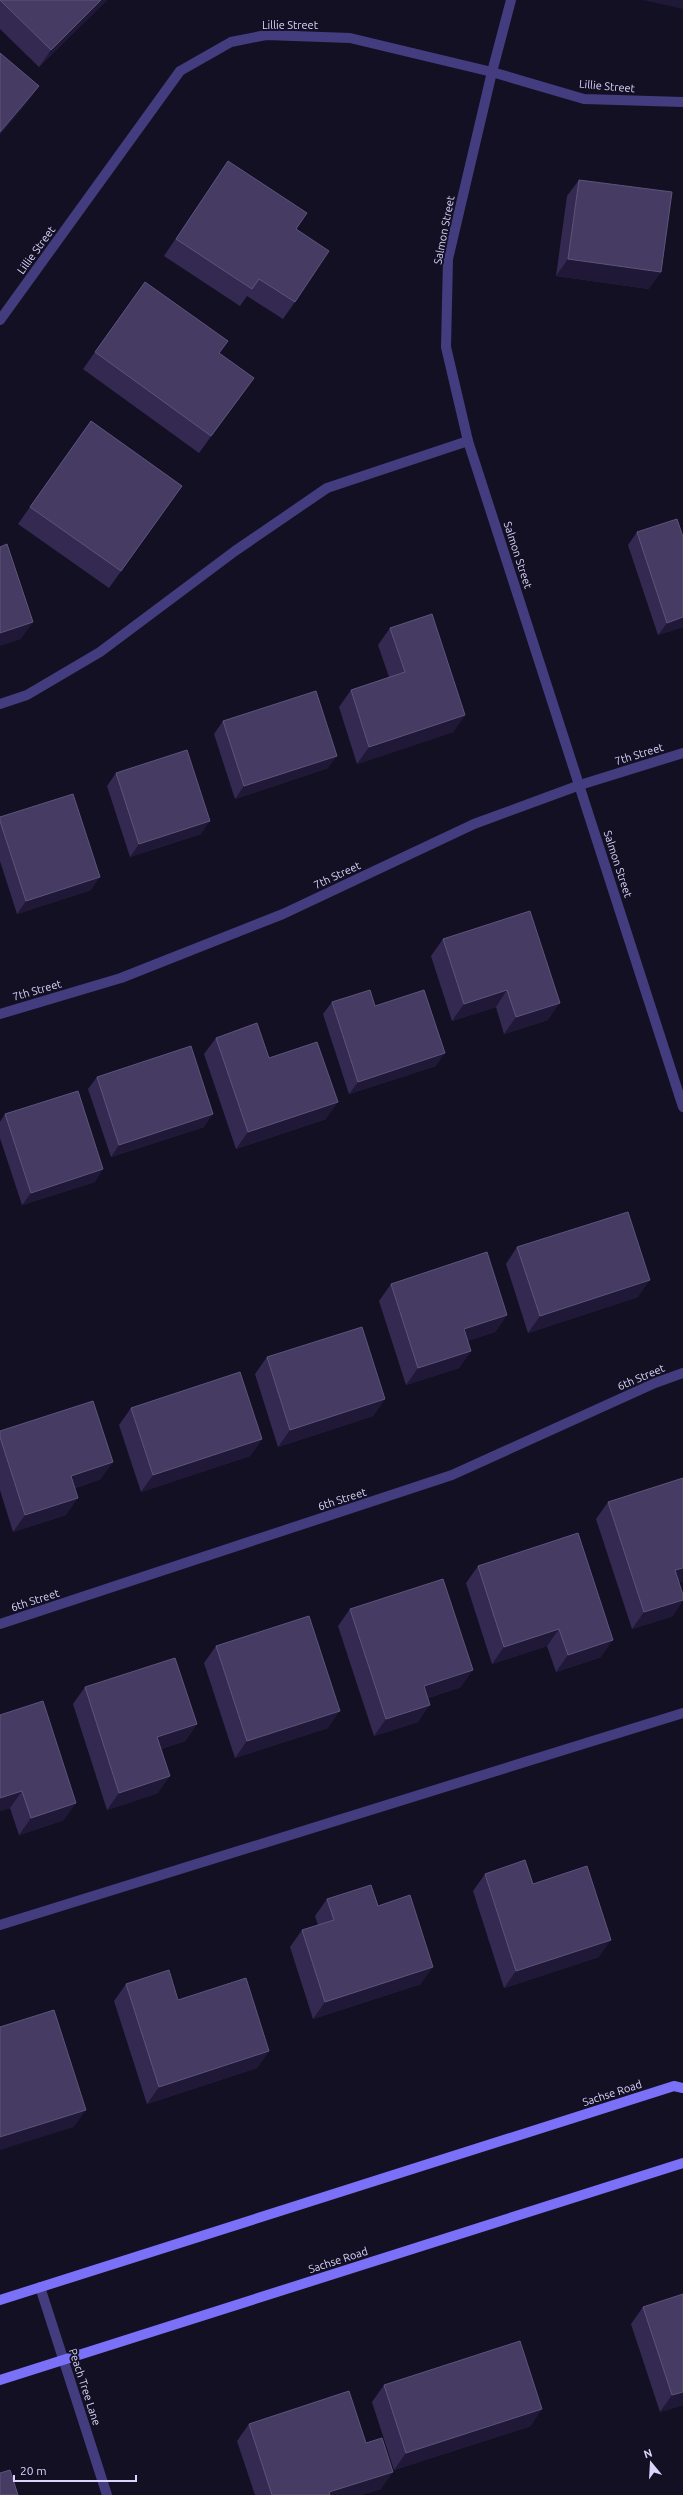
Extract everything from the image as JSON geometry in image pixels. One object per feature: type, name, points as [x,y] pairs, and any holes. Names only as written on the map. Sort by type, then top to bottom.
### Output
[{"type":"main road","name":"Sachse Road","points":[[0,2300],[674,2086],[683,2088]]},
{"type":"main road","name":"Sachse Road","points":[[0,2380],[683,2163]]},
{"type":"street","name":"Salmon Street","points":[[511,0],[492,72],[448,259],[446,348],[468,441],[683,1107]]},
{"type":"street","name":"Lillie Street","points":[[0,320],[180,71],[231,42],[266,35],[350,38],[492,72],[584,99],[683,102]]},
{"type":"street","points":[[0,704],[27,695],[100,652],[235,550],[327,488],[468,441]]},
{"type":"street","name":"7th Street","points":[[0,1014],[129,975],[282,914],[474,824],[580,785],[683,753]]},
{"type":"street","name":"6th Street","points":[[0,1624],[452,1475],[655,1383],[683,1373]]},
{"type":"street","points":[[0,1925],[683,1713]]},
{"type":"street","name":"Peach Tree Lane","points":[[40,2287],[107,2495]]},
{"type":"building","points":[[0,0],[101,0],[51,50]]},
{"type":"building","points":[[0,53],[39,86],[0,132]]},
{"type":"building","points":[[228,161],[307,213],[296,229],[329,251],[295,302],[259,279],[252,289],[176,239]]},
{"type":"building","points":[[579,180],[672,192],[661,272],[568,259]]},
{"type":"building","points":[[145,282],[228,341],[219,353],[254,378],[211,436],[95,352]]},
{"type":"building","points":[[91,421],[182,486],[121,571],[30,507]]},
{"type":"building","points":[[677,519],[683,537],[683,617],[667,623],[637,532]]},
{"type":"building","points":[[7,544],[33,622],[0,633],[0,547]]},
{"type":"building","points":[[432,614],[465,715],[369,747],[351,690],[405,672],[390,628]]},
{"type":"building","points":[[316,691],[337,756],[244,786],[223,721]]},
{"type":"building","points":[[187,750],[210,821],[139,844],[116,773]]},
{"type":"building","points":[[73,794],[100,877],[26,901],[0,817]]},
{"type":"building","points":[[530,911],[560,1003],[516,1017],[507,990],[464,1004],[443,939]]},
{"type":"building","points":[[370,990],[375,1006],[424,990],[445,1053],[358,1082],[332,1002]]},
{"type":"building","points":[[257,1023],[269,1058],[317,1042],[338,1102],[248,1132],[216,1038]]},
{"type":"building","points":[[191,1046],[213,1114],[119,1145],[97,1077]]},
{"type":"building","points":[[78,1091],[103,1169],[31,1193],[5,1114]]},
{"type":"building","points":[[628,1212],[650,1280],[540,1316],[517,1247]]},
{"type":"building","points":[[487,1252],[507,1315],[464,1329],[471,1351],[418,1368],[391,1284]]},
{"type":"building","points":[[362,1327],[385,1399],[290,1430],[267,1357]]},
{"type":"building","points":[[240,1372],[262,1439],[153,1475],[131,1408]]},
{"type":"building","points":[[93,1401],[113,1462],[71,1476],[78,1498],[25,1515],[0,1437],[0,1431]]},
{"type":"building","points":[[683,1478],[683,1568],[675,1570],[683,1595],[683,1600],[644,1612],[608,1502]]},
{"type":"building","points":[[578,1533],[613,1640],[568,1655],[559,1629],[504,1647],[478,1566]]},
{"type":"building","points":[[443,1579],[473,1670],[424,1686],[430,1705],[386,1719],[350,1609]]},
{"type":"building","points":[[309,1616],[340,1711],[247,1741],[216,1646]]},
{"type":"building","points":[[175,1658],[197,1724],[157,1737],[170,1776],[119,1793],[85,1687]]},
{"type":"building","points":[[43,1701],[76,1803],[31,1818],[22,1791],[0,1798],[0,1715]]},
{"type":"building","points":[[525,1860],[533,1884],[587,1866],[611,1940],[516,1971],[485,1874]]},
{"type":"building","points":[[371,1885],[378,1906],[410,1895],[433,1967],[325,2002],[302,1930],[334,1920],[327,1899]]},
{"type":"building","points":[[169,1970],[178,2000],[246,1978],[269,2051],[159,2087],[126,1984]]},
{"type":"building","points":[[54,2010],[86,2110],[0,2137],[0,2027]]},
{"type":"building","points":[[683,2294],[683,2392],[672,2395],[643,2307]]},
{"type":"building","points":[[520,2341],[542,2409],[406,2453],[384,2385]]},
{"type":"building","points":[[349,2391],[366,2443],[382,2438],[393,2472],[329,2492],[330,2495],[272,2495],[249,2424]]},
{"type":"building","points":[[10,2470],[18,2495],[0,2495],[0,2473]]}]
